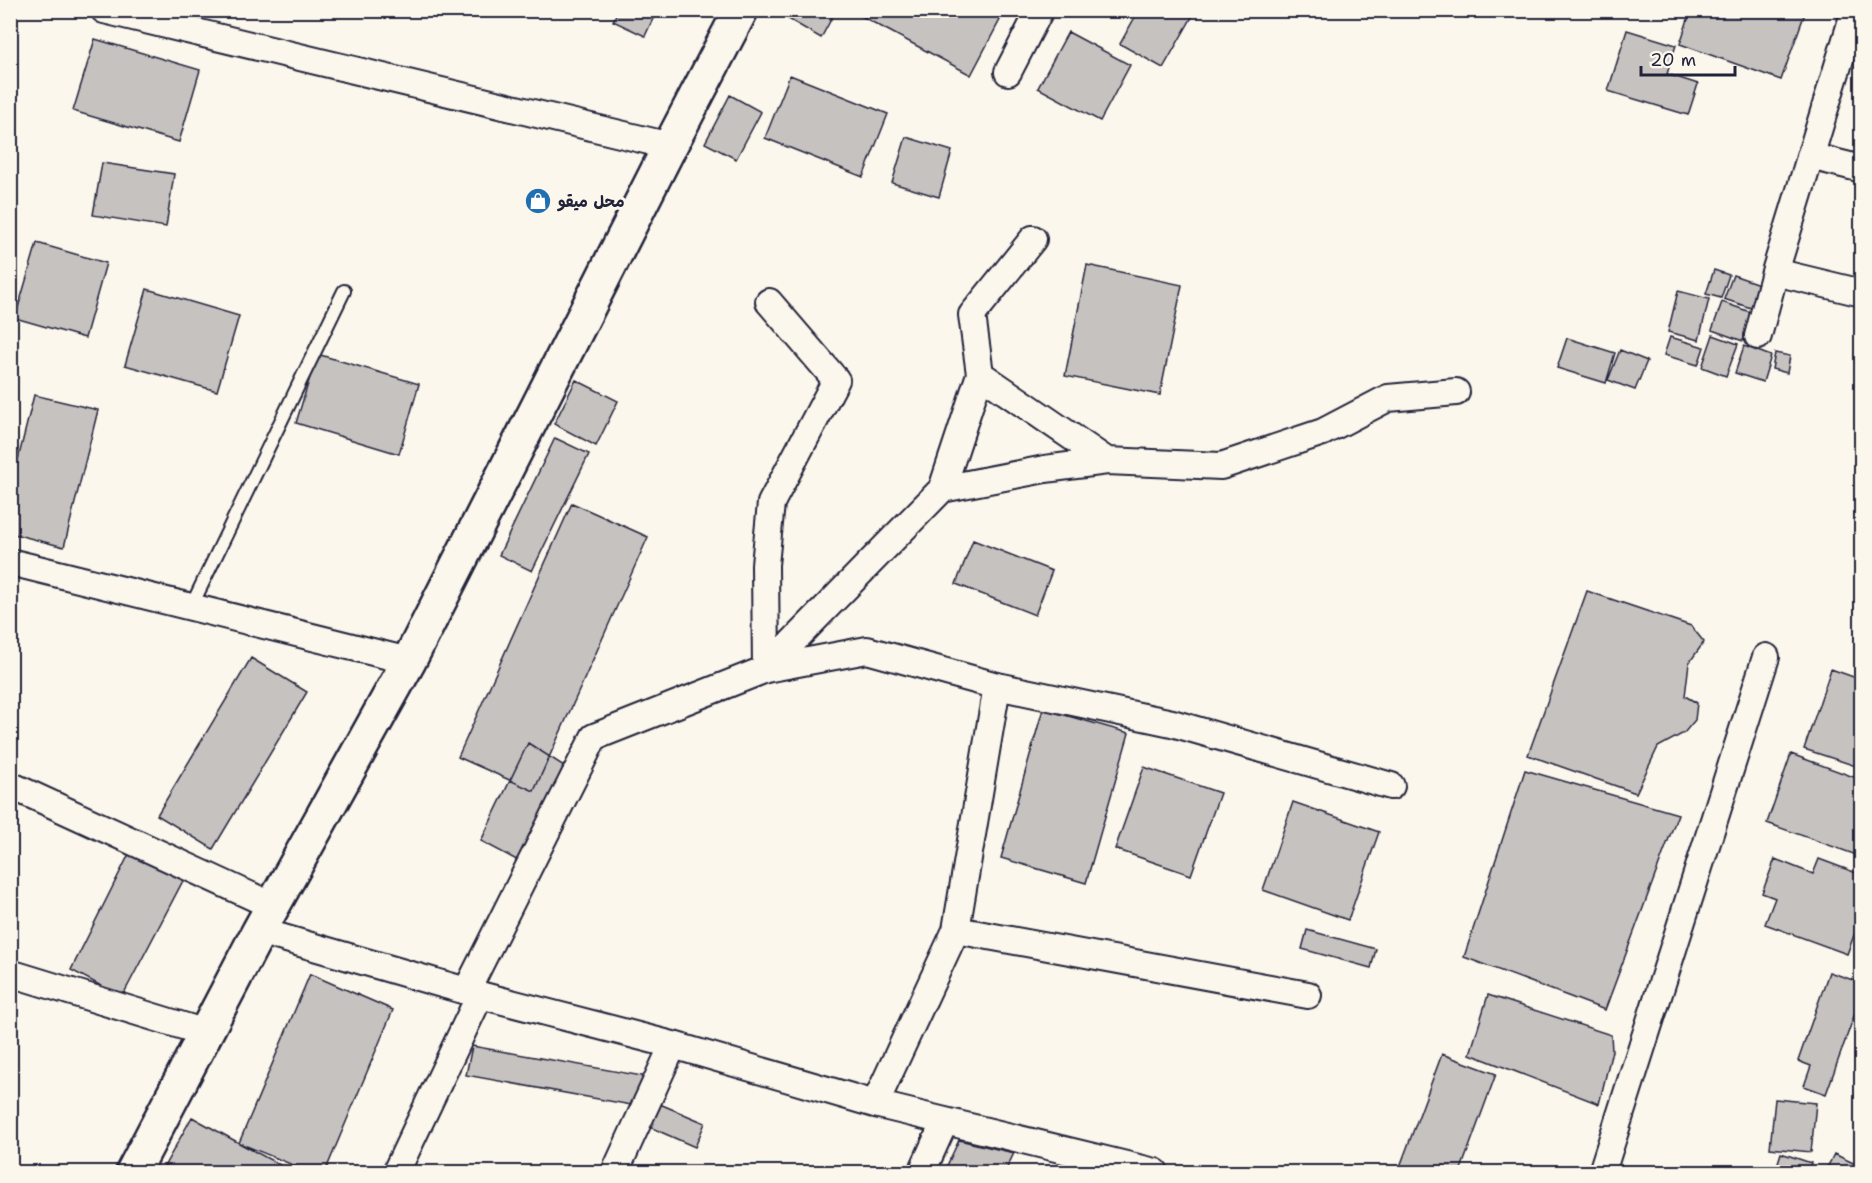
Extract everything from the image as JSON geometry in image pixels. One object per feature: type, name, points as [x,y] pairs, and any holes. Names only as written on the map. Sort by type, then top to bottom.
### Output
[{"type":"main road","points":[[133,1173],[266,918],[409,661],[741,10]]},
{"type":"street","points":[[104,10],[670,146]]},
{"type":"street","points":[[1008,72],[1040,10]]},
{"type":"street","points":[[1758,336],[1774,272],[1855,10]]},
{"type":"street","points":[[1810,156],[1862,169]]},
{"type":"street","points":[[766,669],[942,489],[980,374],[972,315],[1033,239]]},
{"type":"street","points":[[1774,272],[1862,293]]},
{"type":"street","points":[[766,669],[765,565],[771,503],[836,380],[769,302]]},
{"type":"street","points":[[980,374],[1107,461]]},
{"type":"street","points":[[942,489],[1045,469],[1107,461],[1221,466],[1323,432],[1389,399],[1456,392]]},
{"type":"street","points":[[10,562],[409,661]]},
{"type":"street","points":[[396,1173],[474,992],[594,737],[766,669],[867,650],[997,686],[1172,723],[1391,786]]},
{"type":"street","points":[[1602,1173],[1766,657]]},
{"type":"street","points":[[875,1104],[956,930],[997,686]]},
{"type":"street","points":[[10,785],[266,918],[474,992],[673,1045],[875,1104],[1155,1173]]},
{"type":"street","points":[[956,930],[1308,995]]},
{"type":"street","points":[[10,973],[206,1033]]},
{"type":"street","points":[[615,1173],[673,1045]]},
{"type":"street","points":[[922,1173],[945,1120]]},
{"type":"lane","points":[[191,607],[344,291]]},
{"type":"building","points":[[618,10],[657,10],[645,36],[613,21]]},
{"type":"building","points":[[773,10],[836,10],[821,38]]},
{"type":"building","points":[[850,10],[987,10],[1001,18],[971,75]]},
{"type":"building","points":[[1139,10],[1196,10],[1163,68],[1120,44]]},
{"type":"building","points":[[1691,10],[1806,10],[1781,80],[1680,44]]},
{"type":"building","points":[[1627,30],[1676,45],[1667,74],[1698,84],[1688,115],[1608,91]]},
{"type":"building","points":[[1068,32],[1130,65],[1100,121],[1038,88]]},
{"type":"building","points":[[95,39],[200,70],[179,142],[73,111]]},
{"type":"building","points":[[790,75],[888,114],[863,177],[765,138]]},
{"type":"building","points":[[730,95],[761,112],[736,159],[705,143]]},
{"type":"building","points":[[906,137],[952,151],[939,197],[892,183]]},
{"type":"building","points":[[102,163],[174,174],[166,227],[93,215]]},
{"type":"building","points":[[37,243],[106,263],[85,338],[15,318]]},
{"type":"building","points":[[1087,265],[1182,285],[1160,395],[1065,376]]},
{"type":"building","points":[[1714,270],[1729,275],[1721,298],[1706,294]]},
{"type":"building","points":[[1733,275],[1762,285],[1754,309],[1724,299]]},
{"type":"building","points":[[147,289],[239,316],[217,391],[125,365]]},
{"type":"building","points":[[1678,291],[1709,299],[1699,340],[1668,332]]},
{"type":"building","points":[[1722,302],[1753,313],[1743,341],[1712,330]]},
{"type":"building","points":[[1713,335],[1738,344],[1726,376],[1702,367]]},
{"type":"building","points":[[1670,337],[1704,347],[1698,365],[1664,355]]},
{"type":"building","points":[[1567,338],[1615,353],[1606,383],[1557,368]]},
{"type":"building","points":[[1744,346],[1771,356],[1763,382],[1735,373]]},
{"type":"building","points":[[1620,350],[1647,361],[1635,390],[1608,380]]},
{"type":"building","points":[[1775,353],[1790,356],[1787,373],[1772,369]]},
{"type":"building","points":[[317,354],[419,384],[399,454],[296,423]]},
{"type":"building","points":[[576,380],[618,401],[596,446],[554,424]]},
{"type":"building","points":[[34,395],[98,410],[64,547],[10,533],[10,492]]},
{"type":"building","points":[[555,438],[589,454],[532,571],[499,555]]},
{"type":"building","points":[[572,503],[648,537],[534,791],[458,757]]},
{"type":"building","points":[[973,540],[1052,571],[1035,615],[956,584]]},
{"type":"building","points":[[1587,591],[1691,626],[1704,642],[1689,663],[1685,696],[1697,703],[1695,720],[1684,733],[1658,747],[1636,793],[1528,755]]},
{"type":"building","points":[[251,658],[307,692],[213,849],[157,815]]},
{"type":"building","points":[[1831,669],[1862,680],[1862,768],[1804,749]]},
{"type":"building","points":[[1043,709],[1129,733],[1086,883],[1001,858]]},
{"type":"building","points":[[528,743],[575,773],[526,865],[481,841]]},
{"type":"building","points":[[1791,754],[1862,780],[1862,857],[1767,823]]},
{"type":"building","points":[[1144,767],[1220,793],[1191,875],[1115,849]]},
{"type":"building","points":[[1525,770],[1678,814],[1605,1010],[1464,957]]},
{"type":"building","points":[[1293,802],[1379,832],[1348,920],[1263,890]]},
{"type":"building","points":[[134,844],[187,873],[122,997],[71,970]]},
{"type":"building","points":[[1775,859],[1813,874],[1819,859],[1862,875],[1862,914],[1847,954],[1765,924],[1775,898],[1762,893]]},
{"type":"building","points":[[1307,930],[1376,949],[1371,968],[1302,949]]},
{"type":"building","points":[[1829,972],[1862,983],[1862,994],[1826,1094],[1804,1086],[1811,1066],[1798,1061]]},
{"type":"building","points":[[310,974],[393,1010],[325,1172],[310,1172],[239,1143]]},
{"type":"building","points":[[1488,995],[1611,1035],[1612,1051],[1599,1104],[1470,1054]]},
{"type":"building","points":[[472,1046],[648,1077],[642,1107],[466,1075]]},
{"type":"building","points":[[1442,1054],[1496,1074],[1460,1172],[1398,1172]]},
{"type":"building","points":[[1775,1099],[1816,1103],[1811,1152],[1770,1148]]},
{"type":"building","points":[[655,1102],[705,1123],[695,1147],[645,1125]]},
{"type":"building","points":[[192,1117],[239,1143],[293,1172],[161,1172]]},
{"type":"building","points":[[959,1140],[1014,1153],[1005,1172],[944,1172]]},
{"type":"building","points":[[1781,1153],[1811,1163],[1808,1172],[1775,1172]]},
{"type":"building","points":[[1834,1154],[1862,1167],[1862,1172],[1825,1172]]},
{"type":"place","name":"محل ميقو","points":[[538,201]]}]
